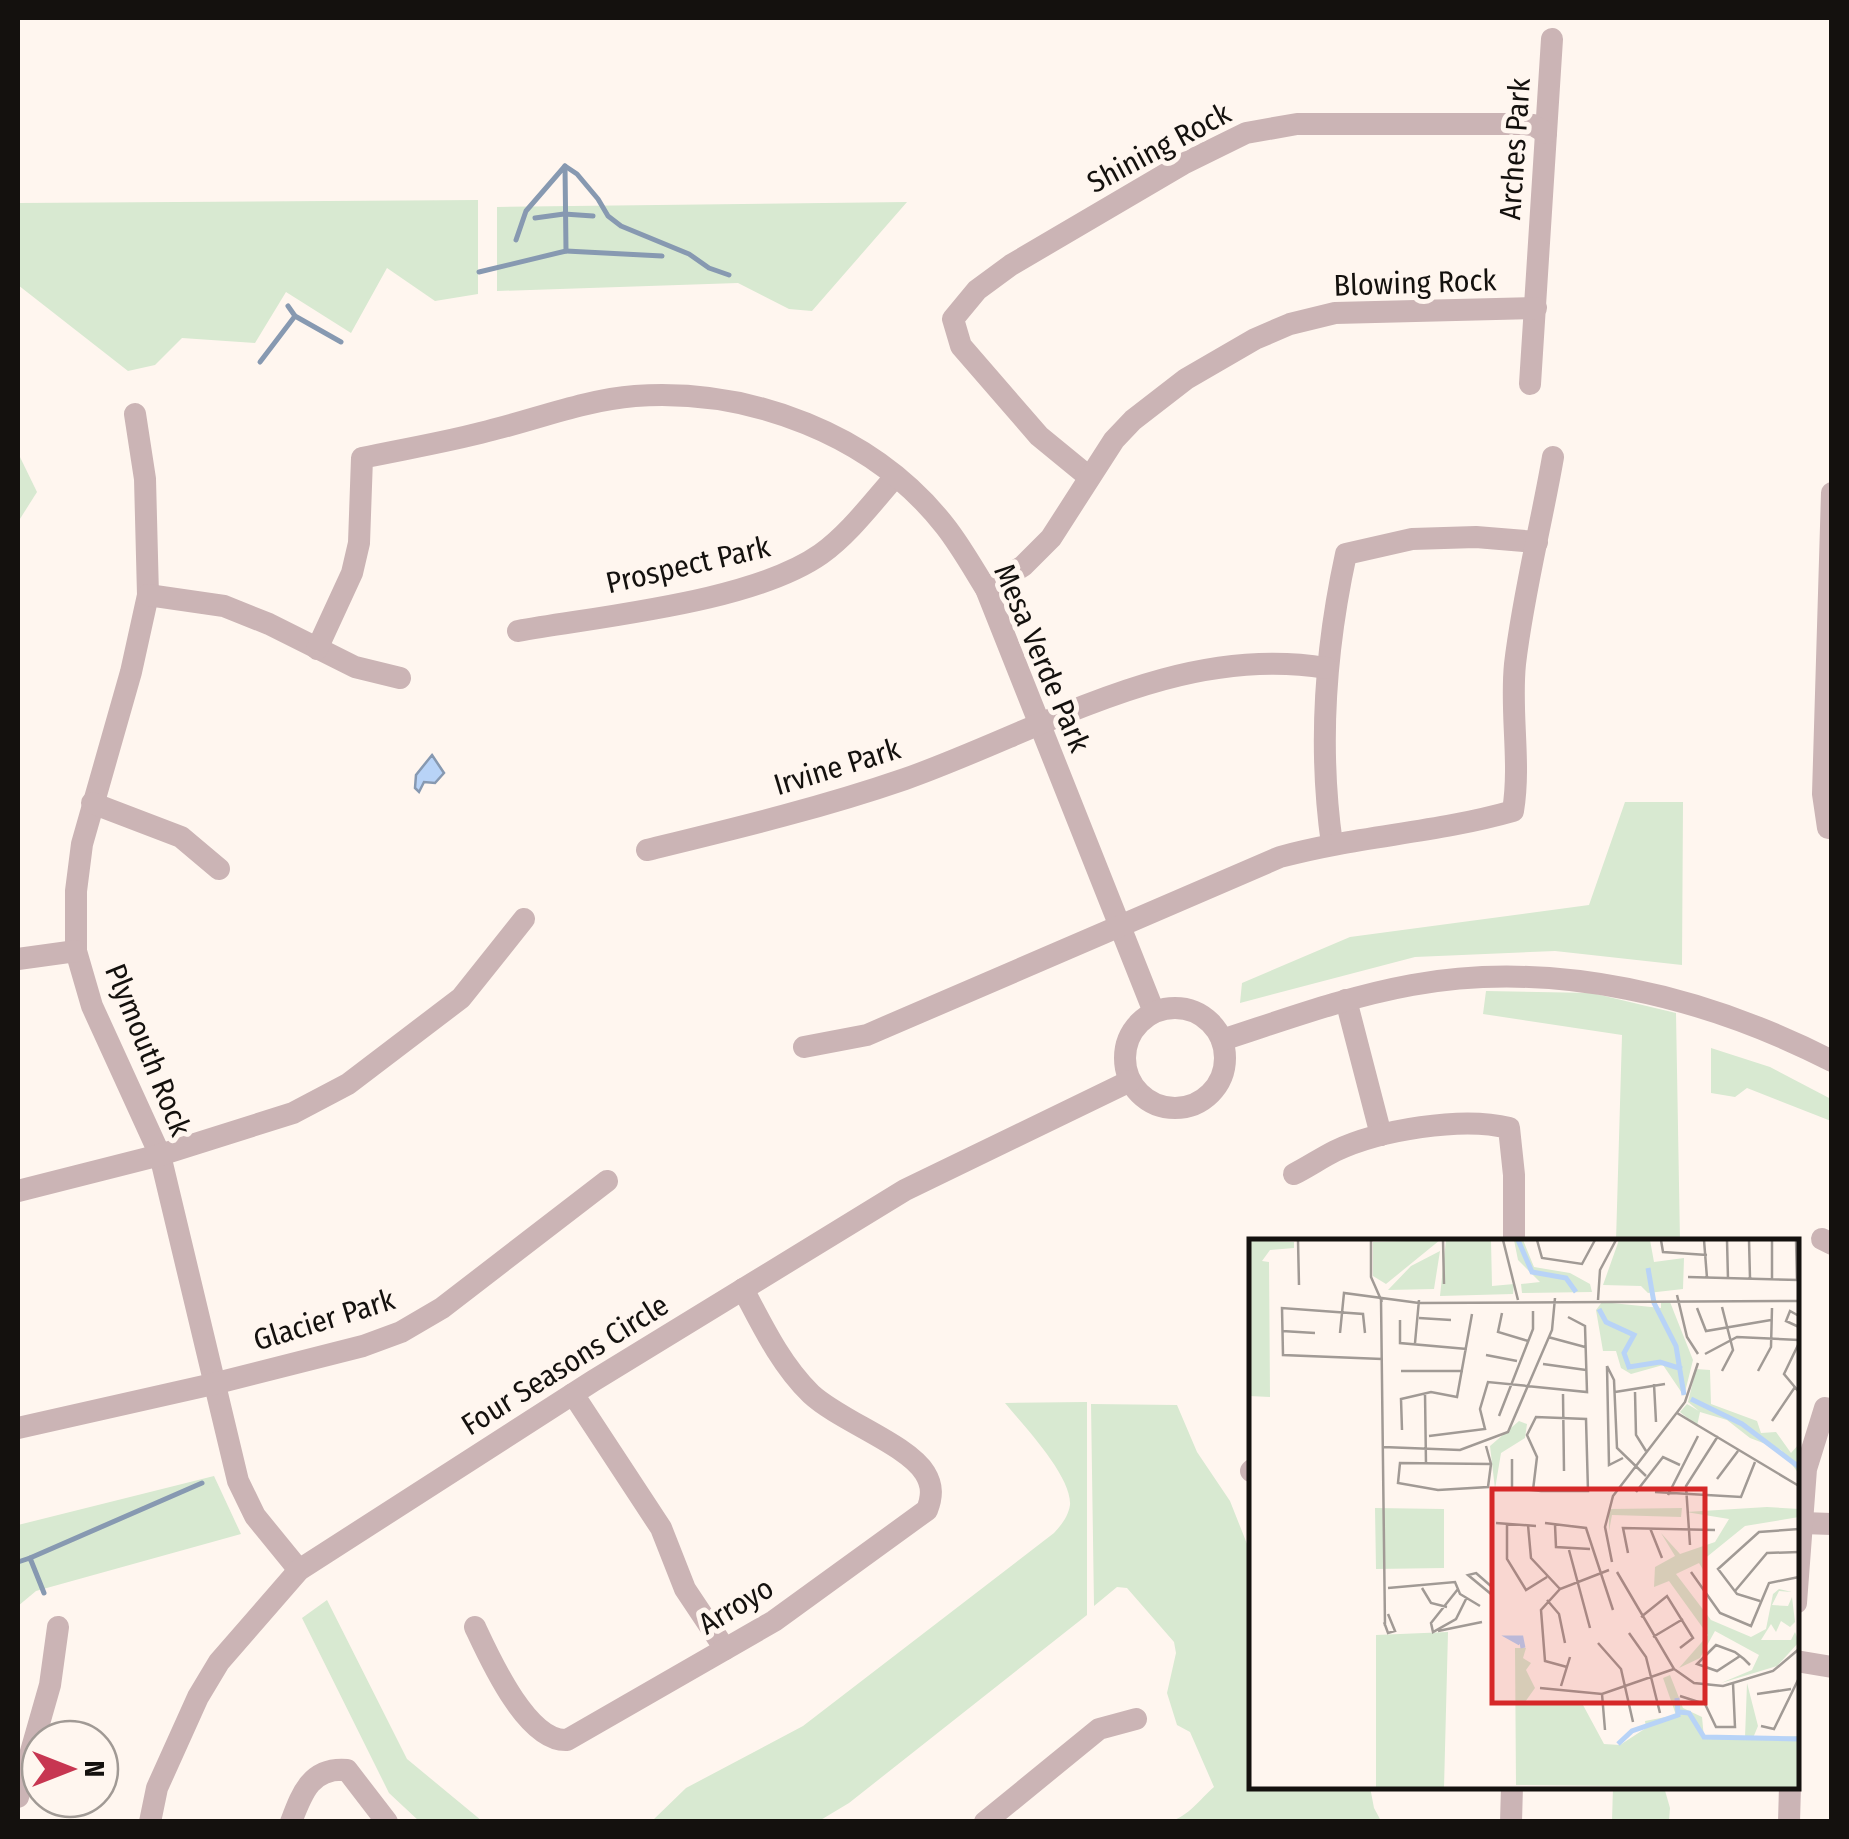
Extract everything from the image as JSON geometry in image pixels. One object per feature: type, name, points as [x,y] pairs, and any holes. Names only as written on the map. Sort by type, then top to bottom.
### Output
[{"type":"street","name":"Arches Park","points":[[1530,384],[1552,38]]},
{"type":"street","name":"Shining Rock","points":[[1089,478],[1039,436],[961,346],[953,320],[978,290],[1012,265],[1183,164],[1246,133],[1298,124],[1340,123],[1533,125],[1546,132]]},
{"type":"street","name":"Blowing Rock","points":[[986,589],[1023,566],[1051,538],[1114,440],[1155,400],[1255,339],[1290,324],[1335,313],[1536,308]]},
{"type":"street","name":"Mesa Verde Park","points":[[317,649],[352,573],[360,524],[362,458],[486,432],[584,404],[633,396],[671,395],[740,403],[809,423],[870,457],[918,496],[946,526],[986,589],[1154,1012]]},
{"type":"street","name":"Plymouth Rock","points":[[135,414],[146,479],[148,594],[131,672],[82,844],[76,891],[76,951],[92,1006],[160,1155],[238,1481],[254,1516],[299,1570]]},
{"type":"street","points":[[804,1047],[866,1034],[1280,858],[1332,844],[1466,824],[1513,811],[1518,780],[1515,664],[1554,457]]},
{"type":"street","name":"Prospect Park","points":[[518,630],[668,604],[774,579],[823,552],[895,476]]},
{"type":"street","points":[[1830,828],[1824,794],[1832,493]]},
{"type":"street","points":[[1332,844],[1325,796],[1326,668],[1346,554],[1412,540],[1476,537],[1538,542]]},
{"type":"street","points":[[148,594],[224,606],[355,668],[400,678]]},
{"type":"street","name":"Irvine Park","points":[[647,850],[854,796],[972,754],[1147,683],[1200,668],[1288,662],[1326,668]]},
{"type":"street","points":[[92,803],[181,836],[219,869]]},
{"type":"street","points":[[18,1191],[160,1155],[293,1113],[348,1084],[461,998],[524,919]]},
{"type":"street","points":[[18,958],[76,951]]},
{"type":"street","points":[[1222,1040],[1346,1000],[1414,984],[1470,978],[1584,982],[1647,992],[1735,1017],[1832,1060]]},
{"type":"street","points":[[1346,1000],[1381,1135]]},
{"type":"street","points":[[1186,1009],[1201,1015],[1222,1040],[1225,1057],[1215,1088],[1187,1107],[1154,1104],[1140,1095],[1130,1081],[1125,1050],[1130,1034],[1154,1012],[1186,1009]]},
{"type":"street","name":"Four Seasons Circle","points":[[150,1822],[156,1788],[198,1697],[219,1662],[299,1570],[574,1394],[905,1190],[1130,1081]]},
{"type":"street","points":[[1294,1174],[1337,1150],[1381,1135],[1466,1123],[1486,1122],[1509,1128],[1514,1239]]},
{"type":"street","name":"Glacier Park","points":[[18,1428],[213,1384],[362,1346],[401,1332],[442,1308],[608,1181]]},
{"type":"street","name":"Arroyo","points":[[475,1627],[520,1708],[555,1740],[567,1740],[774,1621],[927,1510],[932,1498],[923,1470],[908,1456],[842,1418],[811,1394],[766,1332],[743,1289]]},
{"type":"street","points":[[574,1394],[661,1528],[686,1589],[725,1649]]},
{"type":"street","points":[[1799,1563],[1806,1468],[1825,1408]]},
{"type":"street","points":[[1802,1523],[1832,1524]]},
{"type":"street","points":[[18,1797],[50,1685],[58,1627]]},
{"type":"street","points":[[1799,1662],[1832,1667]]},
{"type":"street","points":[[986,1822],[1099,1730],[1136,1719]]},
{"type":"street","points":[[291,1822],[303,1791],[314,1776],[334,1769],[347,1770],[387,1822]]},
{"type":"street","points":[[1511,1822],[1512,1789]]},
{"type":"street","points":[[1789,1822],[1790,1789]]},
{"type":"green space","points":[[478,200],[478,294],[435,301],[387,268],[351,333],[286,292],[255,343],[182,338],[155,365],[128,371],[18,285],[18,203]]},
{"type":"green space","points":[[907,202],[812,311],[789,309],[738,283],[497,291],[497,207]]},
{"type":"green space","points":[[18,453],[37,492],[18,522]]},
{"type":"green space","points":[[1625,802],[1683,802],[1682,965],[1555,951],[1415,957],[1240,1003],[1242,983],[1350,937],[1589,905]]},
{"type":"green space","points":[[1486,991],[1592,993],[1676,1013],[1680,1239],[1616,1239],[1622,1035],[1483,1014]]},
{"type":"green space","points":[[1711,1048],[1770,1067],[1831,1099],[1831,1121],[1747,1088],[1735,1097],[1711,1093]]},
{"type":"green space","points":[[1087,1402],[1087,1615],[849,1803],[819,1821],[652,1821],[686,1788],[803,1726],[1054,1533],[1068,1513],[1069,1493],[1045,1451],[1005,1403]]},
{"type":"green space","points":[[1091,1404],[1177,1405],[1197,1452],[1230,1501],[1249,1549],[1249,1789],[1370,1789],[1381,1821],[1170,1821],[1188,1812],[1214,1787],[1190,1732],[1177,1725],[1167,1693],[1176,1653],[1174,1642],[1127,1588],[1117,1587],[1094,1606]]},
{"type":"green space","points":[[214,1476],[241,1534],[36,1591],[18,1606],[18,1525]]},
{"type":"green space","points":[[327,1600],[407,1759],[482,1821],[419,1821],[389,1793],[302,1618]]},
{"type":"green space","points":[[1613,1789],[1665,1789],[1669,1821],[1612,1821]]},
{"type":"water","points":[[432,755],[444,773],[435,783],[424,782],[419,792],[415,788],[416,775]]},
{"type":"waterway","points":[[565,166],[577,174],[608,216],[621,226],[729,275]]},
{"type":"waterway","points":[[479,272],[566,251],[565,166],[526,211],[516,240]]},
{"type":"waterway","points":[[564,214],[593,216]]},
{"type":"waterway","points":[[535,218],[564,214]]},
{"type":"waterway","points":[[566,251],[662,256]]},
{"type":"waterway","points":[[288,306],[295,316],[341,342]]},
{"type":"waterway","points":[[260,362],[295,316]]},
{"type":"waterway","points":[[30,1558],[202,1483]]},
{"type":"waterway","points":[[18,1562],[30,1558],[44,1593]]}]
